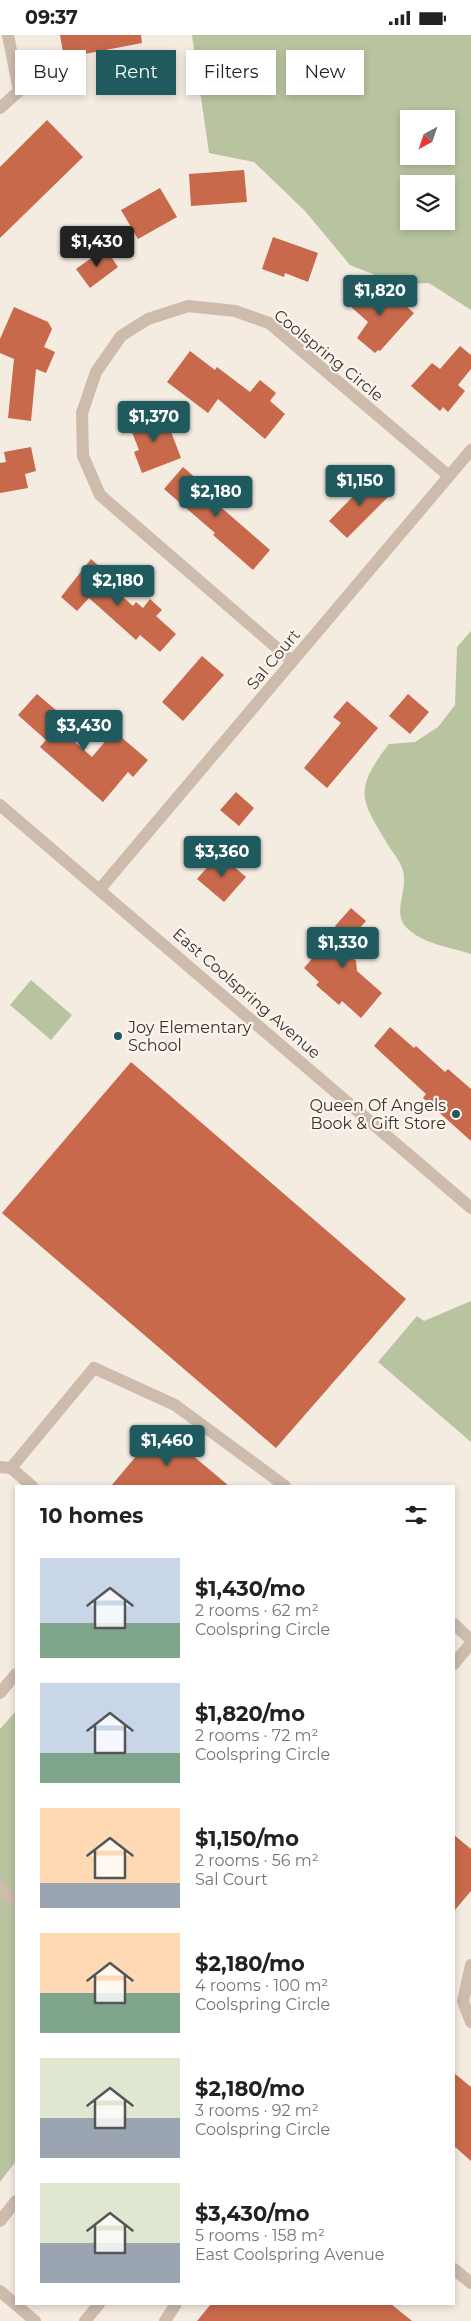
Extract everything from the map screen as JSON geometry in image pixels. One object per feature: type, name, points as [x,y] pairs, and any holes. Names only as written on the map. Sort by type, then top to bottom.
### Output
[{"type":"street","points":[[0,109],[19,91],[8,35]]},
{"type":"street","name":"Coolspring Circle","points":[[292,661],[100,495],[83,456],[82,413],[96,373],[121,336],[148,319],[188,306],[235,311],[269,323],[449,475]]},
{"type":"street","name":"Sal Court","points":[[100,889],[471,450]]},
{"type":"street","name":"East Coolspring Avenue","points":[[0,805],[471,1208]]},
{"type":"street","points":[[31,1485],[6,1467],[94,1368],[175,1405],[284,1485]]},
{"type":"street","points":[[455,1626],[471,1642],[455,1663]]},
{"type":"street","points":[[0,1693],[15,1675]]},
{"type":"street","points":[[0,1888],[15,1900]]},
{"type":"street","points":[[471,1965],[463,2001],[471,2022]]},
{"type":"street","points":[[0,2221],[15,2202]]},
{"type":"street","points":[[455,2270],[471,2283]]},
{"type":"street","points":[[0,2291],[15,2304]]},
{"type":"street","points":[[16,2305],[35,2321]]},
{"type":"street","points":[[84,2321],[98,2305]]},
{"type":"street","points":[[165,2321],[175,2305]]},
{"type":"green space","points":[[192,35],[471,35],[471,310],[429,283],[398,284],[350,265],[305,211],[254,162],[209,153],[201,95],[276,95],[276,50],[194,50]]},
{"type":"green space","points":[[471,631],[471,954],[427,941],[405,926],[400,914],[404,885],[402,868],[367,807],[365,785],[377,760],[389,744],[415,742],[438,727],[455,705],[457,647]]},
{"type":"green space","points":[[31,980],[72,1015],[51,1040],[10,1005]]},
{"type":"green space","points":[[471,1301],[471,1442],[378,1362],[417,1316],[424,1321]]},
{"type":"green space","points":[[15,1712],[15,2162],[0,2182],[0,1729]]},
{"type":"building","points":[[60,35],[141,35],[142,43],[96,50],[96,52],[86,54],[86,50],[63,50]]},
{"type":"building","points":[[47,120],[83,157],[0,238],[0,167]]},
{"type":"building","points":[[244,170],[247,202],[191,206],[189,174]]},
{"type":"building","points":[[160,188],[177,217],[138,239],[121,210]]},
{"type":"building","points":[[273,237],[318,253],[308,282],[285,273],[284,277],[262,269]]},
{"type":"building","points":[[105,248],[118,267],[90,288],[76,269]]},
{"type":"building","points":[[369,282],[389,299],[392,294],[414,313],[380,351],[378,350],[375,353],[357,338],[368,322],[349,305]]},
{"type":"building","points":[[14,307],[48,322],[52,329],[44,347],[55,352],[46,373],[36,369],[31,421],[8,418],[14,359],[0,353],[0,339]]},
{"type":"building","points":[[460,346],[471,355],[471,369],[458,385],[465,391],[448,412],[443,407],[440,411],[411,386],[432,363],[440,369]]},
{"type":"building","points":[[190,351],[215,370],[217,367],[250,392],[260,380],[276,393],[270,401],[285,414],[265,439],[218,399],[208,413],[167,382]]},
{"type":"building","points":[[149,414],[152,421],[165,416],[181,458],[142,473],[134,452],[139,450],[128,422]]},
{"type":"building","points":[[31,447],[36,471],[25,474],[28,488],[0,493],[0,463],[6,462],[4,452]]},
{"type":"building","points":[[183,467],[220,499],[216,503],[270,550],[253,570],[213,535],[215,533],[164,489]]},
{"type":"building","points":[[373,476],[391,494],[347,538],[329,521]]},
{"type":"building","points":[[91,559],[109,575],[104,580],[133,606],[136,602],[143,608],[150,599],[162,610],[156,616],[176,634],[160,652],[140,635],[136,640],[89,598],[77,611],[61,597]]},
{"type":"building","points":[[202,656],[224,675],[183,721],[162,702]]},
{"type":"building","points":[[37,694],[57,711],[50,720],[92,757],[114,731],[148,760],[133,777],[128,772],[103,802],[40,747],[46,740],[18,715]]},
{"type":"building","points":[[408,694],[429,712],[410,734],[389,716]]},
{"type":"building","points":[[347,701],[378,728],[327,788],[304,768],[341,723],[333,717]]},
{"type":"building","points":[[236,792],[254,808],[239,826],[220,810]]},
{"type":"building","points":[[219,854],[246,877],[224,902],[197,879]]},
{"type":"building","points":[[351,908],[366,921],[343,947],[356,961],[357,971],[382,993],[361,1018],[342,1001],[339,1005],[316,985],[319,982],[304,968],[338,929],[335,926]]},
{"type":"building","points":[[390,1027],[414,1048],[416,1046],[445,1072],[448,1069],[471,1089],[471,1141],[423,1098],[426,1094],[374,1046]]},
{"type":"building","points":[[131,1062],[406,1299],[276,1448],[2,1213]]},
{"type":"building","points":[[160,1428],[228,1485],[112,1485]]},
{"type":"building","points":[[455,1836],[471,1849],[471,1891],[455,1910]]},
{"type":"building","points":[[455,2074],[471,2087],[471,2161],[455,2147]]},
{"type":"building","points":[[210,2305],[392,2305],[412,2321],[197,2321]]},
{"type":"place","name":"Joy Elementary School","points":[[118,1036]]},
{"type":"place","name":"Queen Of Angels Book & Gift Store","points":[[456,1114]]}]
